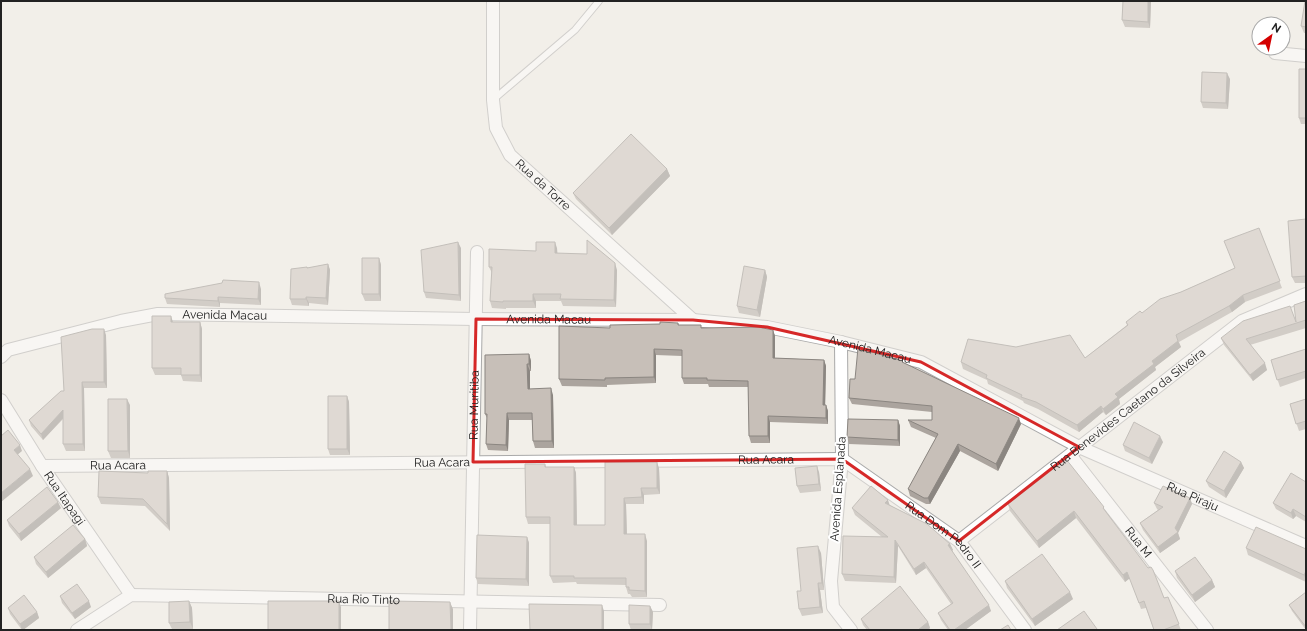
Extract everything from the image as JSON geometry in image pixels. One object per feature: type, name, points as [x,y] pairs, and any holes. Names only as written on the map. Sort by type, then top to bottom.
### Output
[{"type":"street","name":"Rua da Torre","points":[[493,1],[493,100],[496,128],[510,155],[693,320]]},
{"type":"street","points":[[1291,55],[1306,56]]},
{"type":"street","name":"Rua Muritiba","points":[[470,630],[477,252]]},
{"type":"street","name":"Rua Benevides Caetano da Silveira","points":[[959,541],[1242,321],[1306,294]]},
{"type":"street","name":"Avenida Macau","points":[[1,357],[8,350],[15,348],[114,323],[158,314],[476,319],[693,320],[767,327],[841,342],[921,362],[1074,451]]},
{"type":"street","name":"Avenida Esplanada","points":[[841,342],[842,459],[831,581],[833,607],[851,630]]},
{"type":"street","name":"Rua Itapagi","points":[[1,400],[42,466],[131,595]]},
{"type":"street","name":"Rua Piraju","points":[[1074,451],[1306,546]]},
{"type":"street","name":"Rua M","points":[[1074,451],[1207,630]]},
{"type":"street","name":"Rua Acara","points":[[42,466],[842,459]]},
{"type":"street","name":"Rua Dom Pedro II","points":[[842,459],[959,541],[1025,630]]},
{"type":"street","points":[[77,630],[131,595]]},
{"type":"street","name":"Rua Rio Tinto","points":[[131,595],[660,605]]},
{"type":"lane","points":[[493,100],[575,30],[599,1]]},
{"type":"highlighted area","points":[[476,319],[693,320],[767,327],[921,362],[1079,447],[959,541],[842,459],[473,462]]},
{"type":"building","points":[[1123,1],[1148,1],[1148,22],[1122,20]]},
{"type":"building","points":[[1306,1],[1306,27],[1301,26]]},
{"type":"building","points":[[1299,69],[1306,69],[1306,118],[1299,118]]},
{"type":"building","points":[[1202,72],[1227,73],[1226,103],[1201,102]]},
{"type":"building","points":[[631,134],[667,169],[609,228],[573,193]]},
{"type":"building","points":[[1306,219],[1306,276],[1292,277],[1288,221]]},
{"type":"building","points":[[1259,228],[1280,281],[1243,295],[1229,306],[1176,335],[1178,341],[1152,361],[1154,364],[1115,394],[1118,397],[1103,409],[1101,406],[1077,425],[1036,402],[1021,397],[1022,395],[986,378],[987,375],[961,362],[968,339],[1016,347],[1070,335],[1085,358],[1128,325],[1126,322],[1140,311],[1142,313],[1160,299],[1181,292],[1235,268],[1224,241]]},
{"type":"building","points":[[587,240],[615,263],[614,300],[560,299],[561,294],[533,294],[533,301],[490,301],[492,267],[489,267],[489,249],[536,251],[536,242],[555,242],[555,253],[587,254]]},
{"type":"building","points":[[458,242],[459,295],[424,292],[421,250]]},
{"type":"building","points":[[362,258],[379,258],[379,294],[362,294]]},
{"type":"building","points":[[328,264],[326,298],[306,297],[306,299],[290,299],[291,269]]},
{"type":"building","points":[[744,266],[765,270],[757,310],[737,306]]},
{"type":"building","points":[[223,280],[259,282],[258,299],[218,297],[218,301],[165,298],[165,294],[222,283]]},
{"type":"building","points":[[1306,301],[1306,320],[1246,339],[1265,363],[1250,375],[1221,338],[1243,321],[1290,306],[1296,322],[1294,305]]},
{"type":"building","points":[[152,316],[171,316],[171,322],[200,322],[200,375],[181,375],[181,368],[152,368]]},
{"type":"building","points":[[660,322],[678,323],[678,325],[701,325],[701,328],[758,327],[773,330],[773,358],[824,360],[823,405],[826,405],[826,418],[768,416],[768,436],[749,436],[748,381],[682,378],[682,350],[654,349],[654,377],[605,378],[605,380],[559,379],[559,326],[610,328],[610,325],[660,324]]},
{"type":"building","points":[[92,329],[104,329],[104,382],[82,382],[83,444],[63,444],[63,410],[41,434],[29,420],[61,391],[64,391],[61,337]]},
{"type":"building","points":[[858,348],[903,361],[902,362],[1019,418],[996,464],[958,444],[928,498],[924,498],[908,489],[938,434],[908,420],[932,420],[932,406],[849,398],[850,379],[855,379]]},
{"type":"building","points":[[1306,349],[1306,371],[1277,380],[1271,360]]},
{"type":"building","points":[[529,354],[529,364],[527,364],[528,389],[551,388],[552,441],[533,441],[532,413],[507,413],[506,445],[486,444],[487,414],[485,414],[485,355]]},
{"type":"building","points":[[328,396],[347,396],[347,449],[328,449]]},
{"type":"building","points":[[108,399],[127,399],[128,451],[108,451]]},
{"type":"building","points":[[1306,399],[1306,421],[1296,424],[1290,404]]},
{"type":"building","points":[[848,419],[898,420],[898,440],[847,437]]},
{"type":"building","points":[[1134,422],[1160,436],[1149,458],[1123,445]]},
{"type":"building","points":[[8,430],[20,445],[14,450],[30,469],[1,493],[1,436]]},
{"type":"building","points":[[1224,451],[1241,462],[1224,491],[1206,481]]},
{"type":"building","points":[[1066,459],[1104,507],[1103,508],[1148,568],[1151,567],[1164,598],[1168,597],[1179,624],[1163,630],[1154,630],[1144,601],[1139,603],[1127,572],[1123,575],[1074,511],[1037,541],[1008,504]]},
{"type":"building","points":[[605,462],[657,462],[657,488],[641,488],[642,497],[624,498],[624,534],[645,534],[645,591],[629,590],[629,587],[626,587],[626,578],[574,578],[574,576],[550,576],[550,517],[526,517],[525,464],[545,464],[545,467],[574,467],[574,525],[605,525]]},
{"type":"building","points":[[817,466],[819,484],[797,486],[795,468]]},
{"type":"building","points":[[99,471],[148,473],[148,471],[167,471],[167,524],[143,499],[98,497]]},
{"type":"building","points":[[1291,473],[1306,482],[1306,517],[1293,509],[1291,513],[1273,503]]},
{"type":"building","points":[[871,486],[888,500],[885,503],[927,524],[950,544],[948,545],[989,605],[954,630],[950,630],[938,613],[953,603],[924,562],[914,569],[895,540],[894,577],[842,574],[843,536],[888,537],[852,508]]},
{"type":"building","points":[[1163,486],[1190,498],[1175,528],[1178,532],[1158,547],[1140,523],[1163,507],[1154,503]]},
{"type":"building","points":[[47,487],[58,502],[19,534],[7,520]]},
{"type":"building","points":[[73,525],[85,539],[46,572],[34,557]]},
{"type":"building","points":[[1256,527],[1306,549],[1306,571],[1304,575],[1246,548]]},
{"type":"building","points":[[477,535],[527,537],[526,579],[476,578]]},
{"type":"building","points":[[818,546],[822,583],[818,583],[820,607],[799,609],[797,591],[801,591],[797,548]]},
{"type":"building","points":[[1042,554],[1070,592],[1032,619],[1005,581]]},
{"type":"building","points":[[1195,557],[1212,580],[1192,595],[1175,571]]},
{"type":"building","points":[[77,584],[89,601],[72,613],[60,596]]},
{"type":"building","points":[[900,586],[928,622],[918,630],[870,630],[861,619]]},
{"type":"building","points":[[1306,592],[1306,627],[1289,605]]},
{"type":"building","points":[[24,595],[37,612],[20,624],[8,608]]},
{"type":"building","points":[[189,601],[190,622],[169,623],[169,602]]},
{"type":"building","points":[[268,601],[339,601],[339,630],[268,630]]},
{"type":"building","points":[[389,601],[450,602],[451,630],[389,630]]},
{"type":"building","points":[[529,604],[602,605],[602,630],[530,630]]},
{"type":"building","points":[[629,605],[650,606],[650,624],[629,624]]},
{"type":"building","points":[[1084,611],[1097,629],[1096,630],[1057,630]]},
{"type":"building","points":[[1008,625],[1011,630],[1000,630]]}]
